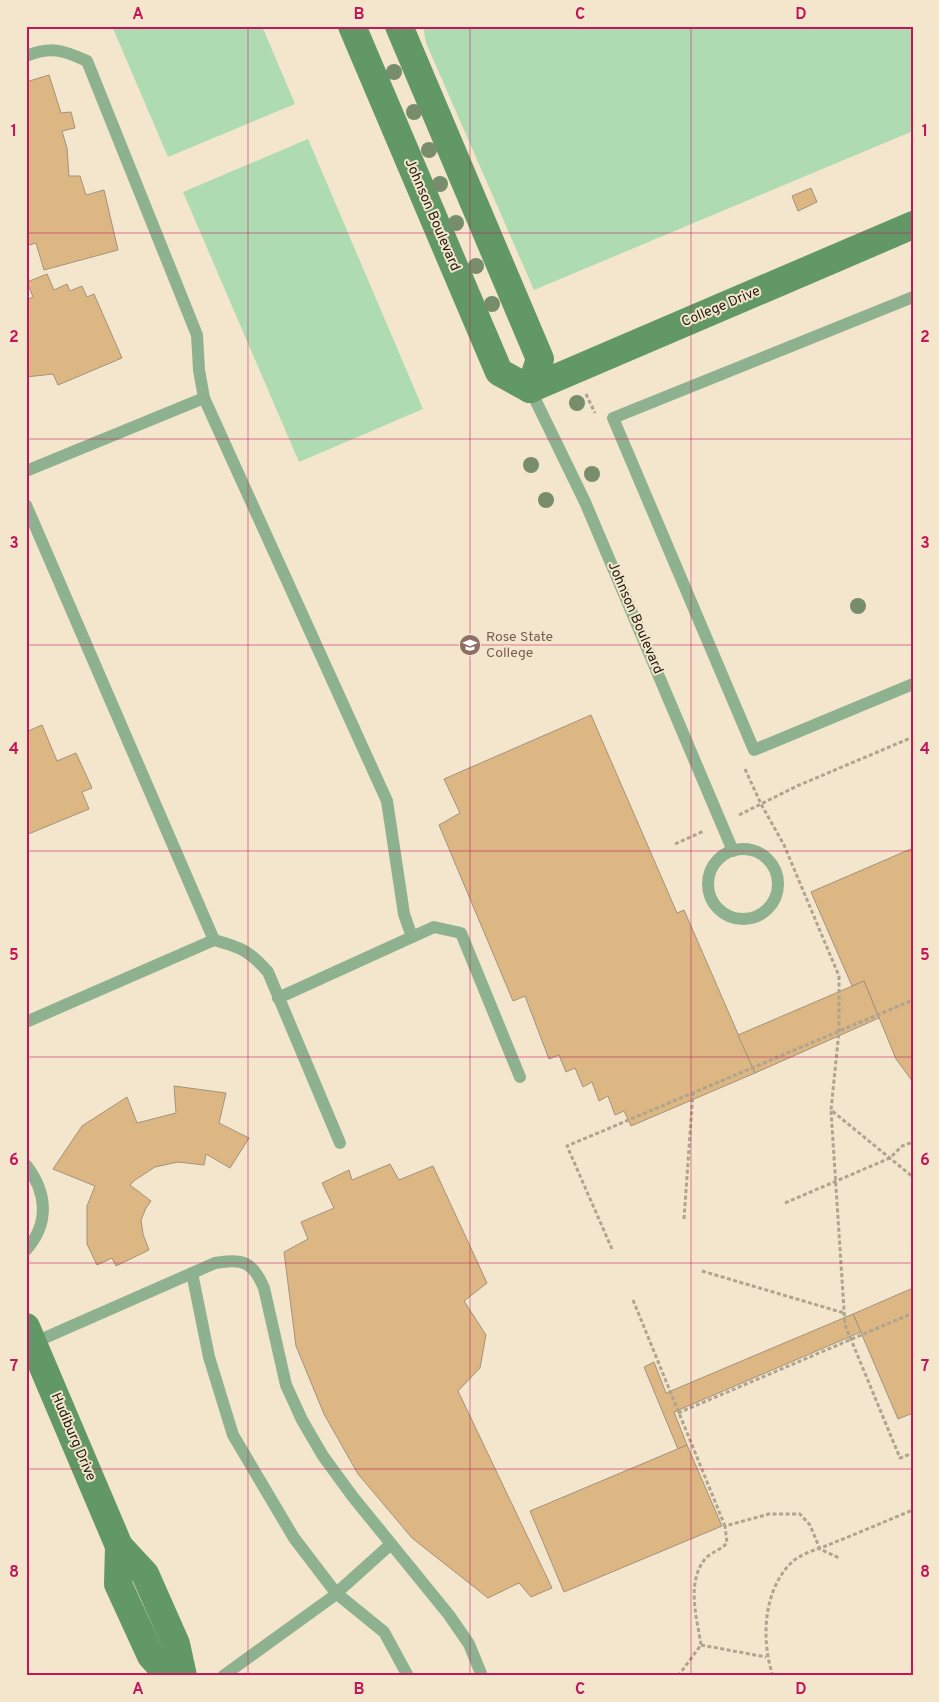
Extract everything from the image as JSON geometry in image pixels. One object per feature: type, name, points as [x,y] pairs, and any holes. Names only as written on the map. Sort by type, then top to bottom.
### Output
[{"type":"street","name":"Johnson Boulevard","points":[[352,26],[499,372],[530,389]]},
{"type":"street","points":[[399,26],[540,359],[530,389]]},
{"type":"street","name":"College Drive","points":[[530,389],[913,224]]},
{"type":"street","name":"Hudiburg Drive","points":[[30,1335],[119,1546],[145,1574],[176,1644],[184,1676]]},
{"type":"street","name":"Hudiburg Drive","points":[[119,1546],[118,1584],[151,1656],[169,1676]]},
{"type":"lane","points":[[26,56],[42,49],[64,51],[87,61],[198,335],[199,370],[204,398],[387,801],[404,914],[412,937]]},
{"type":"lane","points":[[913,297],[613,418],[754,750],[913,684]]},
{"type":"lane","name":"Johnson Boulevard","points":[[530,389],[585,502],[733,851]]},
{"type":"lane","points":[[26,471],[204,398]]},
{"type":"lane","points":[[26,505],[214,940]]},
{"type":"lane","points":[[744,849],[766,858],[774,867],[778,878],[777,890],[773,901],[766,910],[756,916],[734,918],[716,905],[710,896],[708,885],[715,864],[733,851],[744,849]]},
{"type":"lane","points":[[278,998],[434,927],[461,933],[520,1077]]},
{"type":"lane","points":[[26,1022],[214,940],[240,947],[255,957],[268,972],[340,1143]]},
{"type":"lane","points":[[26,1165],[37,1179],[44,1204],[43,1222],[26,1250]]},
{"type":"lane","points":[[30,1335],[215,1263],[232,1260],[248,1263],[258,1275],[264,1288],[286,1385],[302,1420],[333,1470],[449,1615],[468,1644],[482,1676]]},
{"type":"lane","points":[[192,1273],[210,1357],[234,1435],[294,1538],[336,1593],[384,1632],[408,1676]]},
{"type":"lane","points":[[223,1676],[336,1593],[391,1544]]},
{"type":"path","points":[[675,844],[797,786],[913,737]]},
{"type":"path","points":[[612,1249],[567,1146],[913,1000]]},
{"type":"path","points":[[840,1031],[831,1110],[845,1325],[900,1458],[913,1453]]},
{"type":"path","points":[[684,1219],[693,1092]]},
{"type":"path","points":[[831,1110],[913,1178]]},
{"type":"path","points":[[784,1203],[890,1158],[902,1146],[913,1142]]},
{"type":"path","points":[[702,1271],[844,1313]]},
{"type":"path","points":[[633,1300],[724,1526],[727,1543],[721,1550],[706,1557],[699,1568],[694,1586],[701,1645],[678,1676]]},
{"type":"path","points":[[678,1413],[913,1313]]},
{"type":"path","points":[[773,1676],[766,1657],[767,1614],[776,1585],[791,1563],[820,1548],[913,1510]]},
{"type":"path","points":[[724,1526],[769,1514],[788,1512],[800,1514],[810,1525],[820,1548],[840,1558]]},
{"type":"path","points":[[701,1645],[766,1657]]},
{"type":"green space","points":[[112,26],[262,26],[295,104],[168,157]]},
{"type":"green space","points":[[423,26],[913,26],[913,131],[534,290],[426,43]]},
{"type":"green space","points":[[308,139],[423,409],[299,462],[183,192]]},
{"type":"building","points":[[49,75],[61,113],[71,112],[75,128],[62,131],[67,148],[69,176],[80,176],[86,195],[104,190],[118,250],[44,270],[36,243],[26,246],[26,82]]},
{"type":"building","points":[[811,188],[817,202],[798,211],[792,196]]},
{"type":"building","points":[[47,274],[54,290],[67,284],[70,291],[82,286],[87,297],[94,294],[122,358],[58,385],[53,374],[26,377],[26,300],[33,297],[27,282]]},
{"type":"building","points":[[591,715],[677,913],[684,910],[755,1073],[631,1126],[624,1111],[615,1115],[608,1096],[599,1101],[592,1082],[583,1087],[575,1068],[566,1072],[559,1055],[549,1059],[525,996],[513,1001],[439,825],[460,813],[444,779]]},
{"type":"building","points":[[42,725],[57,761],[76,753],[92,788],[82,792],[89,809],[26,835],[26,732]]},
{"type":"building","points":[[913,848],[913,1082],[896,1059],[864,981],[852,986],[811,892]]},
{"type":"building","points":[[864,981],[879,1018],[755,1073],[738,1035]]},
{"type":"building","points":[[174,1086],[226,1093],[219,1123],[249,1138],[230,1168],[206,1154],[204,1165],[178,1162],[155,1167],[135,1180],[130,1185],[151,1201],[141,1220],[143,1234],[149,1250],[116,1266],[112,1258],[97,1265],[87,1244],[87,1206],[95,1186],[53,1169],[82,1126],[127,1097],[137,1123],[176,1113]]},
{"type":"building","points":[[390,1164],[399,1180],[433,1166],[487,1283],[464,1301],[486,1335],[480,1368],[458,1391],[552,1588],[531,1597],[519,1583],[488,1598],[412,1538],[358,1474],[324,1414],[296,1346],[284,1252],[308,1239],[301,1222],[334,1208],[322,1183],[349,1170],[352,1180]]},
{"type":"building","points":[[913,1288],[913,1413],[898,1419],[853,1314]]},
{"type":"building","points":[[853,1314],[861,1332],[674,1412],[687,1445],[678,1449],[644,1367],[654,1362],[666,1393]]},
{"type":"building","points":[[687,1445],[722,1526],[564,1592],[530,1511]]},
{"type":"place","name":"Rose State College","points":[[470,645]]}]
